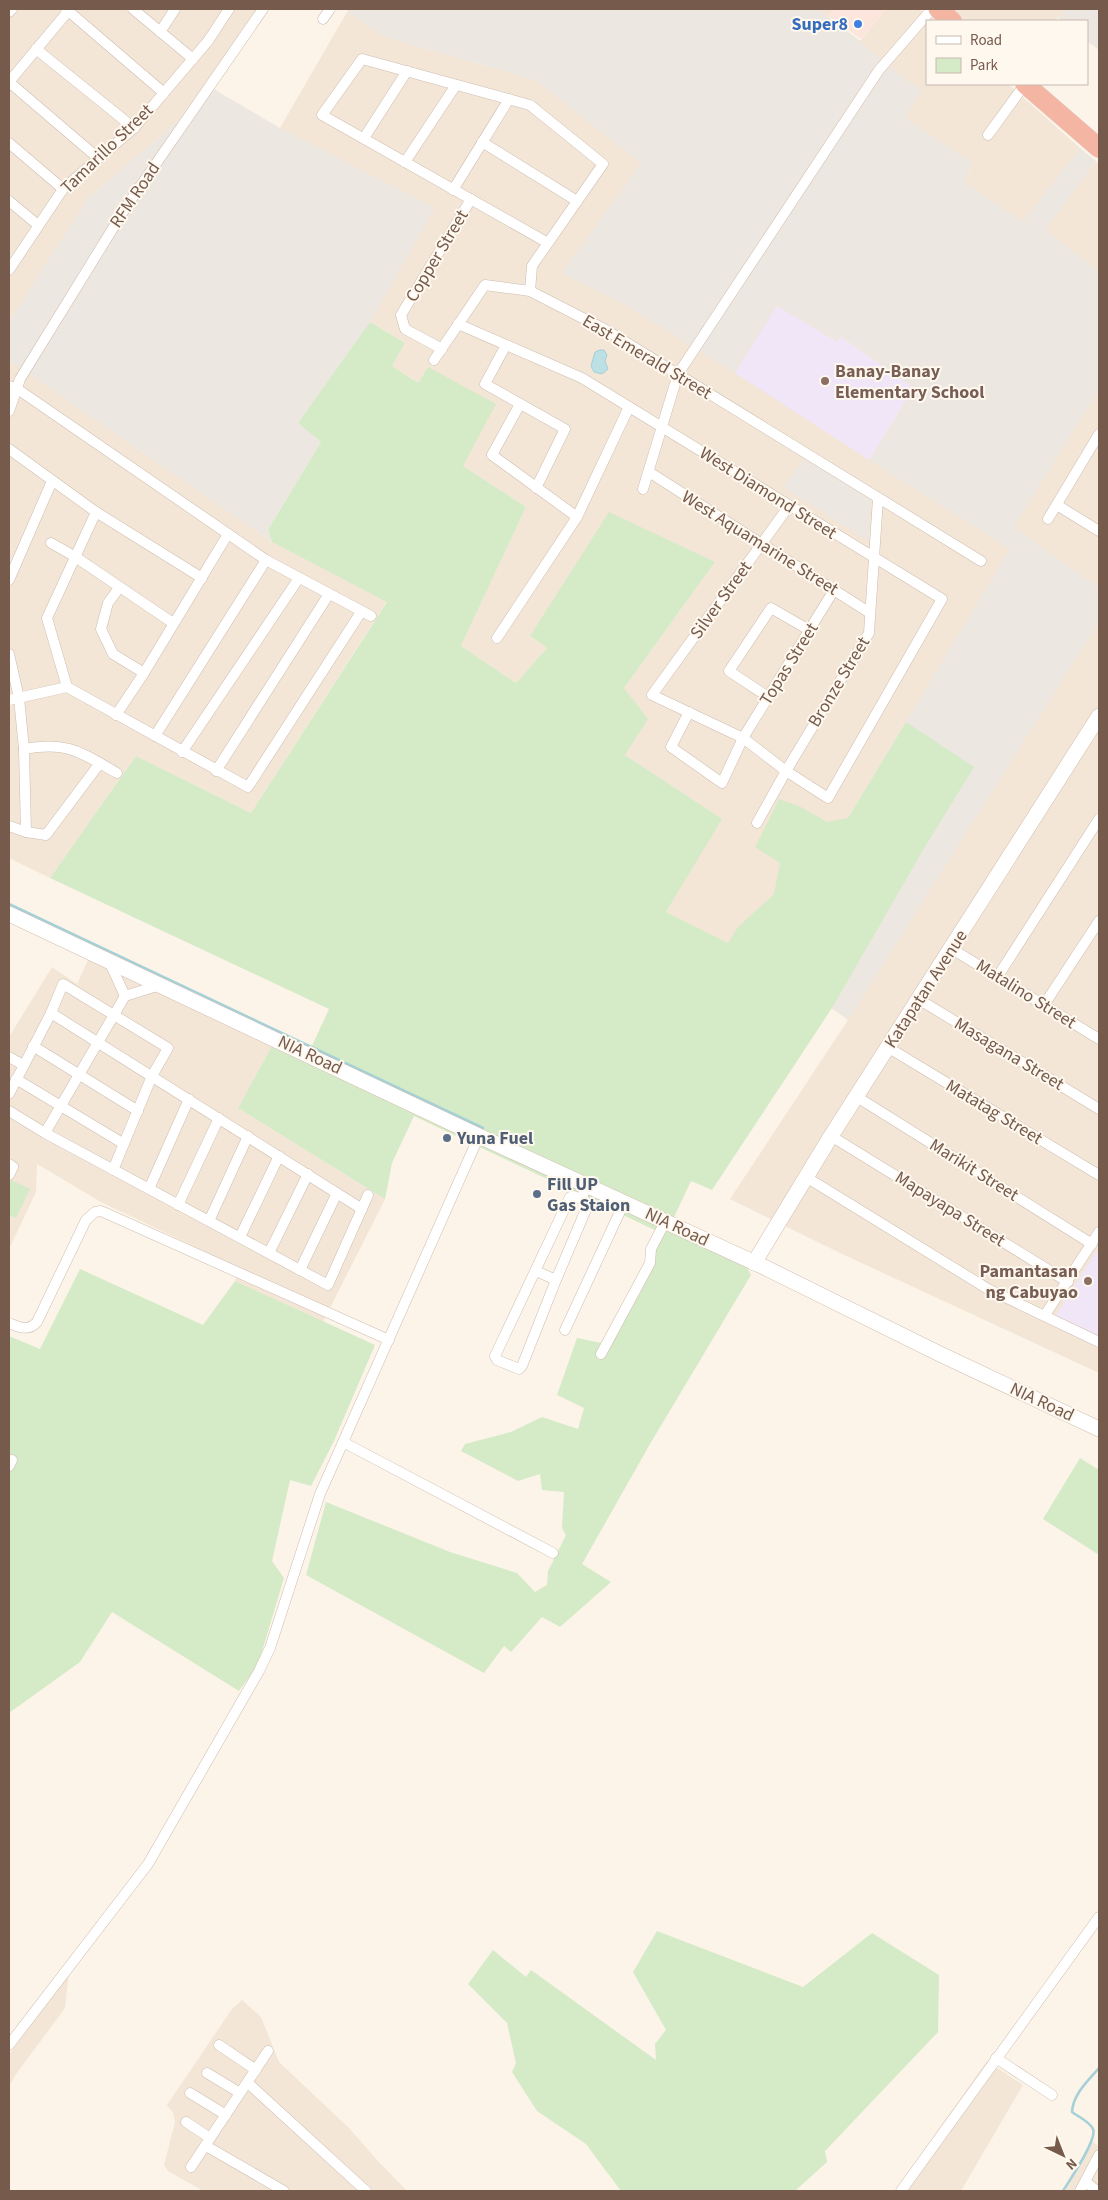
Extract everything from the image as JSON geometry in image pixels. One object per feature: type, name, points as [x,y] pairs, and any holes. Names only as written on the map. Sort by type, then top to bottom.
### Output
[{"type":"highway","points":[[938,9],[951,20]]},
{"type":"highway","points":[[1026,85],[1099,148]]},
{"type":"street","points":[[9,12],[12,9]]},
{"type":"street","points":[[98,158],[9,82],[68,9],[164,93]]},
{"type":"street","points":[[133,9],[192,59]]},
{"type":"street","points":[[160,32],[175,9]]},
{"type":"street","name":"Tamarillo Street","points":[[10,266],[62,188],[134,128],[208,41],[229,9]]},
{"type":"street","name":"RFM Road","points":[[9,411],[12,387],[126,207],[264,9]]},
{"type":"street","points":[[323,19],[330,9]]},
{"type":"street","points":[[643,489],[678,374],[879,70],[932,9]]},
{"type":"street","points":[[36,49],[134,128]]},
{"type":"street","points":[[530,292],[532,266],[603,164],[530,105],[362,59],[322,115],[548,243]]},
{"type":"street","points":[[364,138],[407,71]]},
{"type":"street","points":[[405,162],[456,85]]},
{"type":"street","points":[[988,135],[1024,85]]},
{"type":"street","points":[[453,190],[509,99]]},
{"type":"street","points":[[482,142],[577,201]]},
{"type":"street","points":[[9,143],[62,188]]},
{"type":"street","name":"Copper Street","points":[[442,349],[405,329],[400,314],[471,200]]},
{"type":"street","points":[[9,201],[38,225]]},
{"type":"street","name":"East Emerald Street","points":[[434,360],[484,285],[530,292],[606,330],[981,561]]},
{"type":"street","name":"West Diamond Street","points":[[458,324],[582,378],[942,600],[828,798],[786,771]]},
{"type":"street","points":[[506,345],[485,384],[565,429],[536,488]]},
{"type":"street","points":[[12,387],[266,560],[371,616]]},
{"type":"street","points":[[520,404],[492,455],[576,518]]},
{"type":"street","points":[[497,638],[576,518],[629,407]]},
{"type":"street","points":[[1048,519],[1099,434]]},
{"type":"street","points":[[9,449],[96,512],[202,578]]},
{"type":"street","name":"West Aquamarine Street","points":[[649,472],[870,613]]},
{"type":"street","points":[[9,580],[52,481]]},
{"type":"street","name":"Bronze Street","points":[[757,824],[786,771],[869,634],[878,498]]},
{"type":"street","points":[[1057,505],[1098,528]]},
{"type":"street","name":"Silver Street","points":[[689,712],[652,695],[789,506]]},
{"type":"street","points":[[67,687],[47,618],[74,556],[96,512]]},
{"type":"street","points":[[116,715],[144,673],[228,534]]},
{"type":"street","points":[[51,543],[74,556],[173,623]]},
{"type":"street","points":[[155,736],[266,560]]},
{"type":"street","points":[[182,752],[299,578]]},
{"type":"street","points":[[119,588],[108,603],[101,629],[113,654],[144,673]]},
{"type":"street","name":"Topas Street","points":[[689,712],[671,747],[722,783],[743,738],[834,590]]},
{"type":"street","points":[[216,771],[329,594]]},
{"type":"street","points":[[768,697],[729,671],[771,608],[809,630]]},
{"type":"street","points":[[9,700],[67,687],[248,787],[361,612]]},
{"type":"street","points":[[9,654],[19,698],[24,749],[26,832]]},
{"type":"street","points":[[689,712],[743,738],[786,771]]},
{"type":"street","name":"Katapatan Avenue","points":[[754,1263],[831,1136],[920,1000],[1099,716]]},
{"type":"street","points":[[24,749],[47,745],[70,748],[117,773]]},
{"type":"street","points":[[9,826],[26,832],[46,835],[100,763]]},
{"type":"street","points":[[998,976],[1099,820]]},
{"type":"street","name":"NIA Road","points":[[9,914],[161,984],[479,1136],[584,1192],[624,1203],[666,1222],[1099,1429]]},
{"type":"street","points":[[1044,1005],[1099,921]]},
{"type":"street","name":"Matalino Street","points":[[952,949],[1099,1040]]},
{"type":"street","points":[[108,960],[125,996]]},
{"type":"street","points":[[9,1094],[51,1013],[63,984],[168,1048],[152,1076],[113,1170]]},
{"type":"street","points":[[44,1133],[125,996],[161,984]]},
{"type":"street","name":"Masagana Street","points":[[920,1000],[1099,1109]]},
{"type":"street","points":[[51,1013],[362,1209]]},
{"type":"street","points":[[33,1046],[138,1111]]},
{"type":"street","name":"Matatag Street","points":[[889,1048],[1099,1175]]},
{"type":"street","points":[[9,1057],[23,1065]]},
{"type":"street","points":[[16,1079],[124,1144]]},
{"type":"street","name":"Marikit Street","points":[[857,1096],[1092,1244]]},
{"type":"street","points":[[149,1189],[189,1099]]},
{"type":"street","points":[[9,1111],[44,1133],[328,1285],[368,1195]]},
{"type":"street","points":[[178,1204],[219,1118]]},
{"type":"street","points":[[209,1221],[248,1136]]},
{"type":"street","points":[[9,2045],[148,1864],[259,1671],[270,1648],[320,1494],[479,1136]]},
{"type":"street","name":"Mapayapa Street","points":[[831,1136],[1068,1282]]},
{"type":"street","points":[[240,1237],[279,1156]]},
{"type":"street","points":[[9,1164],[13,1167],[9,1175]]},
{"type":"street","points":[[269,1253],[308,1174]]},
{"type":"street","points":[[806,1177],[988,1288],[1099,1342]]},
{"type":"street","points":[[584,1192],[587,1207],[521,1368],[497,1360],[495,1356],[570,1197],[584,1192]]},
{"type":"street","points":[[300,1270],[337,1193]]},
{"type":"street","points":[[565,1330],[624,1203]]},
{"type":"street","points":[[9,1323],[24,1329],[33,1326],[37,1322],[86,1220],[95,1212],[101,1210],[388,1340]]},
{"type":"street","points":[[601,1354],[650,1263],[651,1249],[666,1222]]},
{"type":"street","points":[[1045,1316],[1099,1232]]},
{"type":"street","points":[[536,1271],[556,1280]]},
{"type":"street","points":[[343,1442],[552,1553]]},
{"type":"street","points":[[901,2191],[1099,1916]]},
{"type":"street","points":[[219,2045],[256,2070]]},
{"type":"street","points":[[191,2167],[268,2051]]},
{"type":"street","points":[[996,2058],[1052,2095]]},
{"type":"street","points":[[207,2073],[240,2093]]},
{"type":"street","points":[[248,2082],[366,2191]]},
{"type":"street","points":[[190,2093],[226,2115]]},
{"type":"street","points":[[186,2122],[208,2142],[284,2191]]},
{"type":"street","points":[[1097,2191],[1083,2187],[1099,2155]]},
{"type":"shaded area","points":[[9,9],[258,9],[179,120],[88,198],[9,322]]},
{"type":"shaded area","points":[[349,9],[818,9],[901,76],[922,90],[905,117],[973,164],[964,182],[1023,222],[1080,148],[1096,161],[1045,230],[1099,272],[1099,389],[1014,527],[1099,588],[1099,622],[848,1020],[771,965],[848,818],[1010,549],[869,460],[913,388],[841,337],[837,342],[777,307],[735,373],[627,306],[562,273],[641,163],[535,80],[385,37],[347,12]]},
{"type":"shaded area","points":[[818,9],[834,9],[828,17],[860,41],[886,9],[919,9],[935,20],[926,20],[926,85],[1009,85],[1080,148],[1023,222],[964,182],[973,164],[777,306],[736,373],[1010,549],[848,818],[771,965],[666,912],[721,819],[625,755],[624,688],[715,562],[530,636],[547,648],[516,683],[461,646],[526,507],[463,466],[428,367],[418,383],[392,366],[405,343],[370,322],[434,208],[280,128],[347,12],[385,37],[535,80],[641,163],[563,273]]},
{"type":"shaded area","name":"Super8","points":[[834,9],[886,9],[861,39],[828,16]]},
{"type":"shaded area","points":[[948,9],[1066,9],[1056,20],[960,20]]},
{"type":"shaded area","points":[[1066,9],[1099,9],[1099,50],[1088,42],[1088,20],[1061,20],[1058,18]]},
{"type":"shaded area","points":[[205,84],[280,128],[435,208],[370,322],[298,423],[321,442],[268,530],[272,542],[9,360],[9,322],[88,198],[179,120]]},
{"type":"shaded area","points":[[1096,161],[1099,164],[1099,272],[1044,230]]},
{"type":"shaded area","name":"Banay-Banay Elementary School","points":[[777,306],[837,342],[841,337],[913,388],[869,460],[735,373]]},
{"type":"shaded area","points":[[9,360],[272,542],[387,601],[251,813],[136,756],[50,878],[9,858]]},
{"type":"shaded area","points":[[1099,389],[1099,588],[1014,527]]},
{"type":"shaded area","points":[[804,459],[871,498],[868,541],[783,487]]},
{"type":"shaded area","points":[[1099,622],[1099,1373],[840,1253],[730,1199],[848,1020]]},
{"type":"shaded area","points":[[89,958],[273,1044],[238,1108],[385,1199],[323,1322],[235,1281],[239,1268],[101,1202],[37,1164],[36,1192],[9,1249],[9,1037],[52,967],[77,984]]},
{"type":"shaded area","name":"Pamantasan ng Cabuyao","points":[[1099,1247],[1099,1336],[1056,1315]]},
{"type":"shaded area","points":[[69,1972],[65,2008],[16,2074],[9,2087],[9,2055]]},
{"type":"shaded area","points":[[242,2000],[261,2017],[279,2062],[349,2128],[407,2191],[203,2191],[168,2171],[164,2165],[175,2122],[173,2113],[167,2105],[232,2009]]},
{"type":"shaded area","points":[[987,2061],[1023,2085],[961,2191],[895,2191]]},
{"type":"shaded area","points":[[1093,2142],[1099,2146],[1099,2191],[1064,2191]]},
{"type":"green space","points":[[370,322],[405,343],[392,366],[418,383],[428,367],[496,404],[463,466],[526,507],[461,646],[516,683],[547,648],[530,636],[609,512],[715,562],[624,688],[648,719],[625,755],[722,819],[666,912],[728,943],[738,927],[774,894],[780,863],[755,847],[779,799],[801,807],[827,822],[848,818],[906,722],[974,767],[923,850],[832,1008],[712,1190],[691,1181],[668,1230],[746,1266],[751,1275],[650,1444],[582,1564],[611,1582],[560,1627],[542,1617],[511,1652],[504,1646],[484,1673],[306,1575],[326,1502],[450,1552],[517,1573],[535,1592],[547,1585],[548,1571],[566,1535],[562,1528],[564,1492],[542,1490],[540,1474],[518,1481],[461,1451],[465,1444],[511,1432],[542,1417],[578,1429],[584,1408],[557,1395],[577,1338],[606,1344],[663,1234],[414,1116],[392,1163],[385,1199],[238,1108],[273,1044],[306,1059],[329,1009],[50,878],[136,756],[251,813],[387,602],[272,542],[268,530],[321,442],[298,423]]},
{"type":"green space","points":[[11,1180],[30,1189],[16,1218],[9,1215],[9,1185]]},
{"type":"green space","points":[[80,1269],[203,1325],[235,1281],[375,1345],[334,1441],[311,1486],[290,1480],[272,1561],[284,1578],[258,1665],[239,1691],[112,1612],[80,1662],[9,1713],[9,1336],[40,1349]]},
{"type":"green space","points":[[1080,1458],[1099,1470],[1099,1555],[1043,1519]]},
{"type":"green space","points":[[657,1931],[803,1987],[872,1933],[939,1975],[938,2032],[825,2151],[827,2162],[795,2191],[621,2191],[586,2144],[537,2111],[512,2072],[516,2063],[507,2023],[468,1984],[493,1950],[526,1977],[531,1970],[656,2060],[655,2044],[666,2030],[633,1972]]},
{"type":"water","points":[[604,350],[607,355],[605,361],[608,369],[602,374],[594,372],[591,366],[595,352]]},
{"type":"waterway","points":[[9,904],[483,1128]]},
{"type":"waterway","points":[[1063,2191],[1087,2150],[1093,2134],[1093,2129],[1089,2124],[1072,2112],[1073,2105],[1082,2088],[1099,2068]]},
{"type":"place","name":"Super8","points":[[858,24]]},
{"type":"place","name":"Banay-Banay Elementary School","points":[[825,381]]},
{"type":"place","name":"Yuna Fuel","points":[[447,1138]]},
{"type":"place","name":"Fill UP Gas Staion","points":[[537,1194]]},
{"type":"place","name":"Pamantasan ng Cabuyao","points":[[1088,1281]]}]
